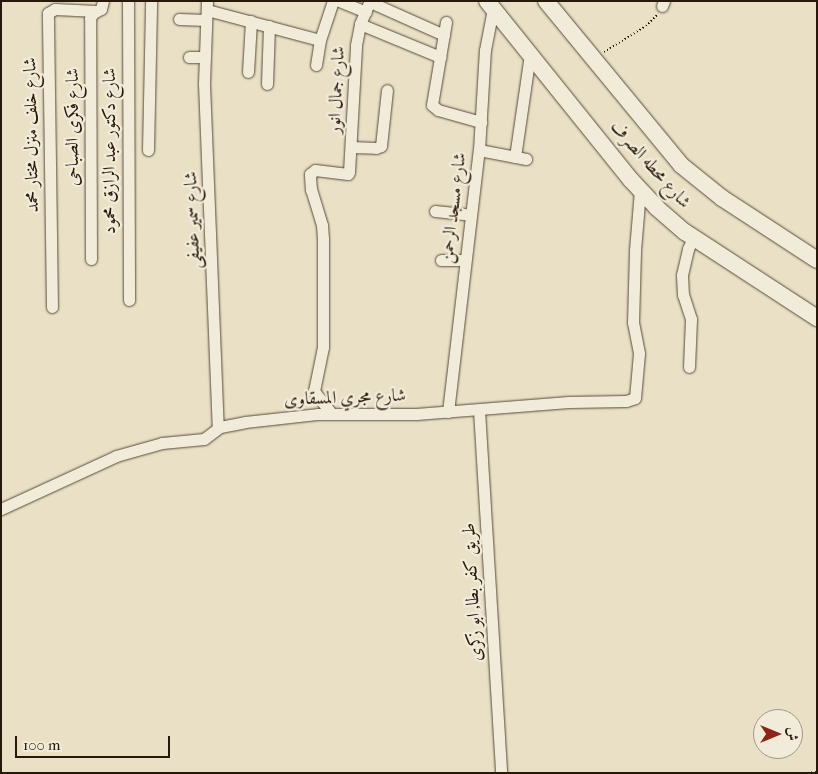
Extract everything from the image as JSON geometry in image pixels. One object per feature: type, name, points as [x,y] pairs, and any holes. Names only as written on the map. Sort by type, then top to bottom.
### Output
[{"type":"street","name":"شارع فكرى الصباحى","points":[[91,259],[90,18],[103,6],[103,1]]},
{"type":"street","name":"شارع دكتور عبد الرازق محمود","points":[[128,1],[128,300]]},
{"type":"street","points":[[148,150],[151,1]]},
{"type":"street","points":[[316,65],[320,40],[333,1]]},
{"type":"street","points":[[339,1],[369,5],[444,35]]},
{"type":"street","name":"شارع محطه الصرف","points":[[546,1],[681,165],[722,198],[817,260]]},
{"type":"street","name":"شارع جمال انور","points":[[331,413],[314,390],[323,347],[322,225],[311,190],[310,174],[315,170],[348,174],[350,172],[356,45],[360,24],[369,5]]},
{"type":"street","name":"شارع محطه الصرف","points":[[490,5],[640,190],[670,221],[693,238],[817,318]]},
{"type":"street","name":"شارع مسجد الرحمن","points":[[448,412],[479,150],[485,50],[490,5]]},
{"type":"street","name":"شارع خلف منزل مختار محمد","points":[[52,307],[48,13],[55,9],[96,11]]},
{"type":"street","points":[[179,19],[207,10],[320,40]]},
{"type":"street","name":"شارع سمير عفيفى","points":[[207,10],[204,57],[218,428]]},
{"type":"street","points":[[248,72],[251,21]]},
{"type":"street","points":[[446,22],[432,104],[438,110],[481,122]]},
{"type":"street","points":[[360,24],[440,57]]},
{"type":"street","points":[[267,84],[269,26]]},
{"type":"street","points":[[479,150],[520,158],[530,54]]},
{"type":"street","points":[[189,57],[204,57]]},
{"type":"street","points":[[351,146],[376,148],[381,146],[387,90]]},
{"type":"street","name":"شارع مجري المسقاوى","points":[[1,509],[116,456],[170,442],[204,439],[211,436],[218,428],[288,416],[331,413],[377,415],[448,412],[569,402],[619,401],[635,398],[638,347],[633,323],[635,236],[640,190]]},
{"type":"street","points":[[435,211],[471,215]]},
{"type":"street","points":[[689,367],[691,312],[683,295],[682,276],[688,249],[693,238]]},
{"type":"street","points":[[441,260],[465,260]]},
{"type":"street","name":"طريق كفر بطا, ابو زكرى","points":[[479,410],[501,773]]},
{"type":"path","points":[[593,58],[646,26],[663,4]]},
{"type":"path","points":[[808,773],[817,772]]}]
